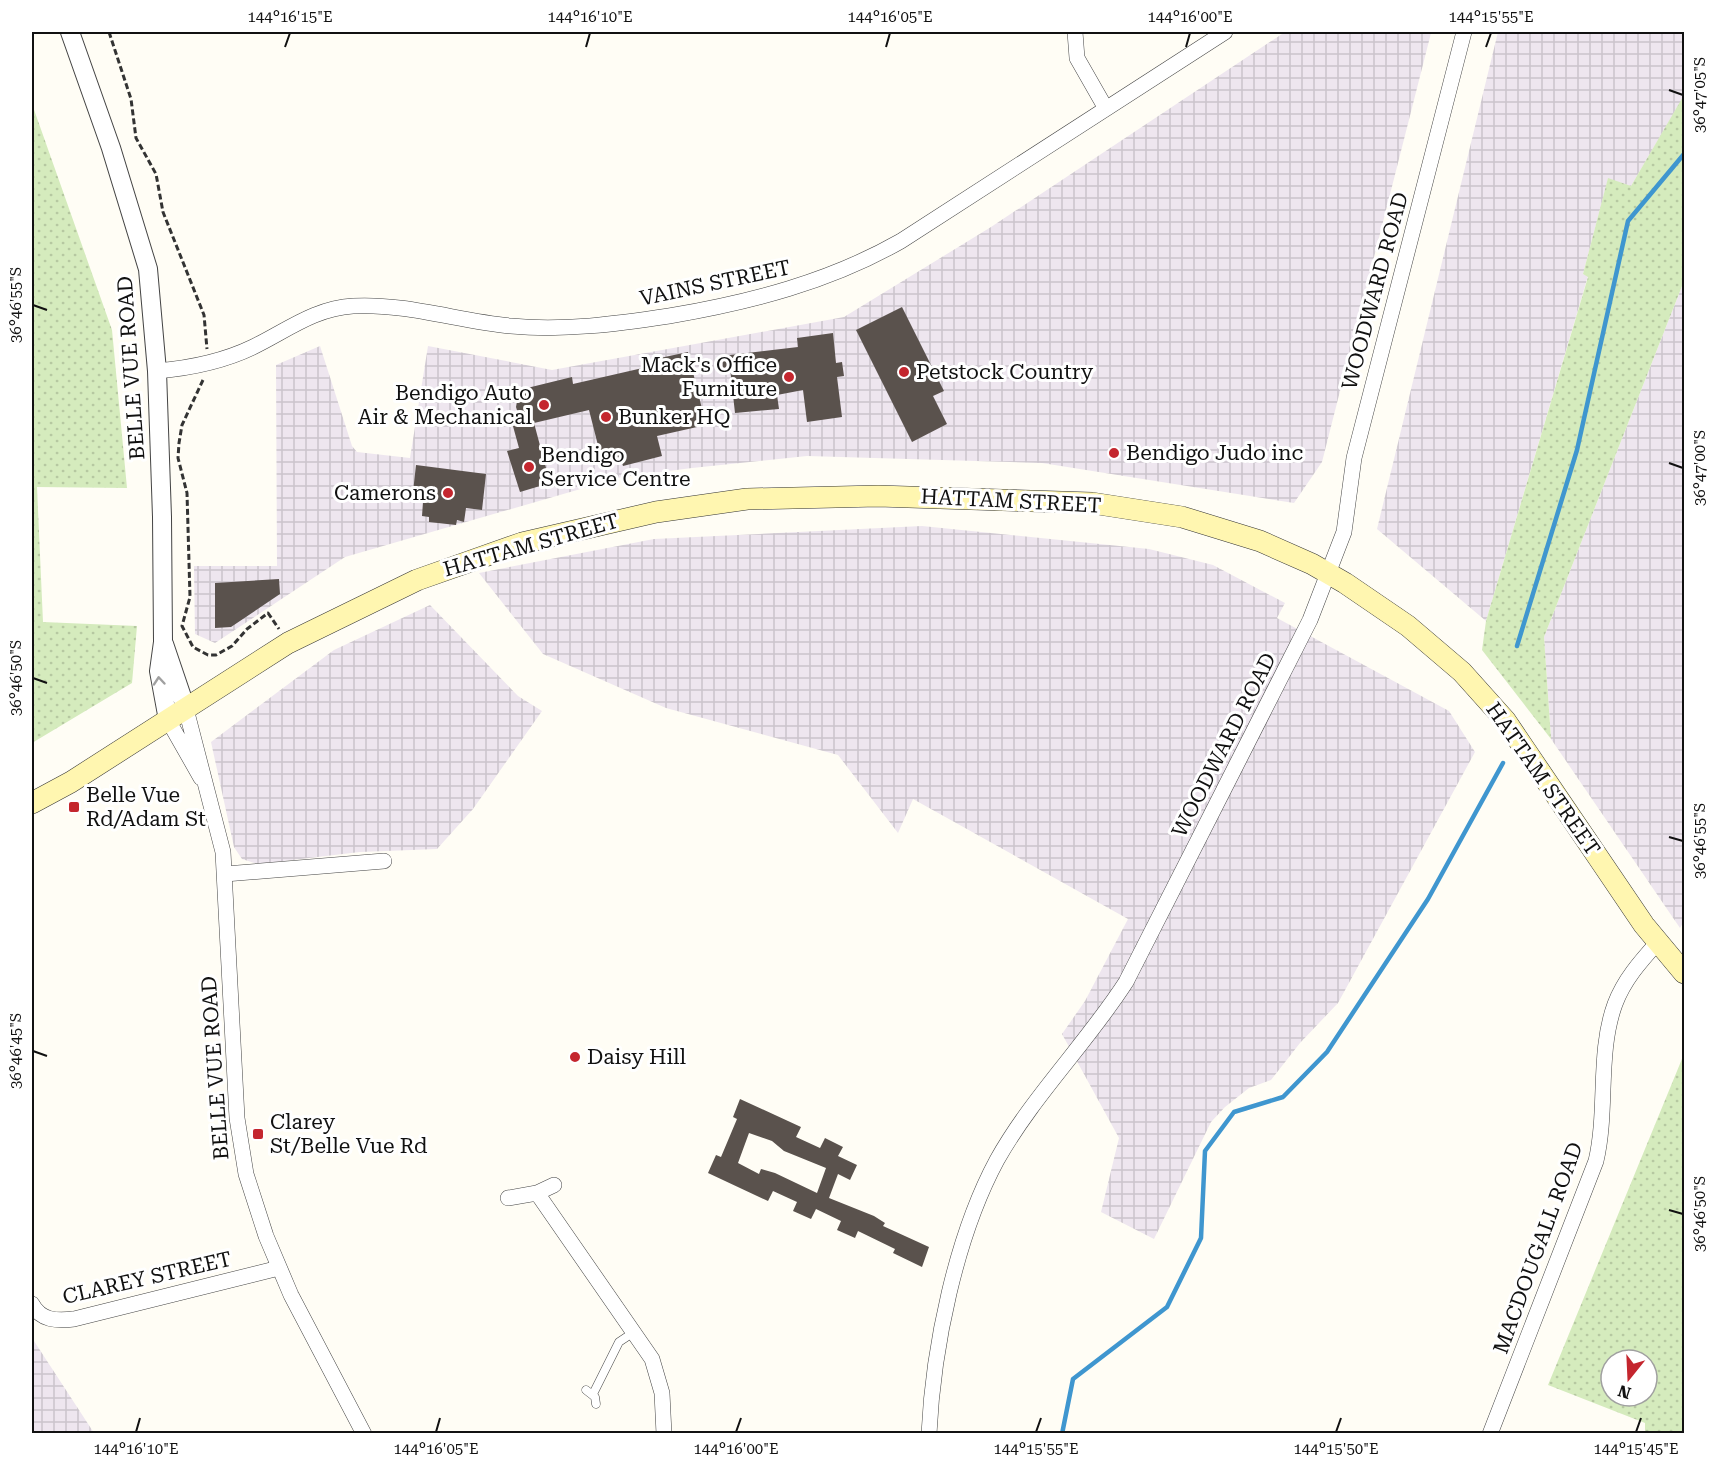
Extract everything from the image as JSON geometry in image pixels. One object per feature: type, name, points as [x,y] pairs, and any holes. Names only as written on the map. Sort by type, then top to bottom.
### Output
[{"type":"main road","name":"HATTAM STREET","points":[[32,803],[186,709],[288,643],[417,580],[493,552],[608,522],[747,499],[802,496],[979,498],[1092,503],[1137,509],[1225,529],[1286,552],[1330,574],[1408,626],[1484,695],[1505,720],[1657,943],[1684,973]]},
{"type":"street","name":"BELLE VUE ROAD","points":[[70,32],[111,148],[148,269],[157,371],[163,642],[159,684],[168,720],[187,758],[204,783]]},
{"type":"street","points":[[1074,32],[1077,58],[1105,107]]},
{"type":"street","name":"VAINS STREET","points":[[157,371],[206,364],[254,346],[314,315],[346,306],[390,308],[510,326],[573,328],[694,311],[792,289],[855,266],[893,246],[1105,107],[1225,32]]},
{"type":"street","name":"WOODWARD ROAD","points":[[929,1434],[936,1356],[944,1312],[960,1254],[997,1161],[1034,1104],[1107,1011],[1126,982],[1310,620],[1330,574],[1344,532],[1352,470],[1373,380],[1464,32]]},
{"type":"street","name":"BELLE VUE ROAD","points":[[163,642],[200,755],[204,783],[219,832],[225,874],[240,1143],[255,1204],[279,1268],[307,1328],[364,1434]]},
{"type":"street","points":[[225,874],[384,861]]},
{"type":"street","name":"MACDOUGALL ROAD","points":[[1490,1434],[1596,1161],[1603,1118],[1607,1040],[1615,1005],[1631,974],[1657,943]]},
{"type":"street","points":[[508,1198],[537,1193],[554,1185]]},
{"type":"street","points":[[537,1193],[652,1359],[658,1377],[664,1434]]},
{"type":"street","name":"CLAREY STREET","points":[[32,1304],[43,1317],[61,1321],[279,1268]]},
{"type":"lane","points":[[596,1404],[589,1392],[619,1342],[634,1332]]},
{"type":"path","points":[[109,32],[131,99],[136,138],[156,174],[163,212],[204,315],[208,337],[202,385],[182,424],[179,443],[178,458],[187,493],[190,577],[190,597],[183,621],[184,634],[201,652],[216,655],[232,646],[247,629],[268,613],[288,643]]},
{"type":"shaded area","points":[[1285,32],[1431,33],[1322,462],[1294,503],[1042,463],[807,456],[692,468],[622,477],[345,557],[215,643],[195,634],[194,566],[277,566],[276,365],[320,346],[352,446],[357,452],[410,458],[428,346],[552,370],[844,317],[991,227]]},
{"type":"shaded area","points":[[1498,32],[1684,32],[1684,96],[1631,186],[1608,179],[1583,274],[1588,276],[1486,621],[1377,529]]},
{"type":"shaded area","points":[[1684,281],[1684,921],[1680,928],[1551,739],[1544,637]]},
{"type":"shaded area","points":[[922,526],[1149,549],[1213,565],[1285,603],[1277,618],[1449,711],[1475,752],[1338,1003],[1300,1043],[1271,1080],[1249,1088],[1225,1107],[1211,1122],[1154,1239],[1101,1212],[1119,1138],[1062,1034],[1085,1001],[1128,919],[913,799],[898,833],[838,755],[666,708],[543,654],[479,573],[654,539]]},
{"type":"shaded area","points":[[430,605],[518,696],[542,711],[473,809],[437,849],[360,852],[258,864],[242,859],[234,847],[211,742],[334,650]]},
{"type":"shaded area","points":[[32,1332],[34,1341],[94,1433],[32,1433]]},
{"type":"green space","points":[[1684,95],[1684,281],[1544,637],[1551,739],[1482,650],[1486,621],[1588,277],[1583,274],[1608,178],[1631,186]]},
{"type":"green space","points":[[32,104],[112,330],[127,488],[37,487],[43,622],[137,626],[132,683],[32,743]]},
{"type":"green space","points":[[1684,1054],[1684,1433],[1645,1433],[1645,1423],[1607,1408],[1659,1408],[1659,1348],[1599,1348],[1599,1405],[1548,1385]]},
{"type":"building","points":[[902,307],[944,391],[933,396],[947,424],[912,442],[856,330]]},
{"type":"building","points":[[833,333],[836,363],[842,362],[844,376],[837,377],[842,417],[807,422],[803,390],[777,395],[779,409],[735,413],[730,368],[723,369],[722,356],[798,347],[797,338]]},
{"type":"building","points":[[688,352],[706,425],[657,436],[662,456],[623,466],[620,457],[602,461],[589,410],[534,423],[550,483],[520,492],[507,451],[519,448],[511,419],[519,417],[516,407],[519,390],[572,377],[573,384],[647,367],[646,361]]},
{"type":"building","points":[[416,465],[486,474],[482,510],[466,508],[464,522],[457,520],[456,525],[429,522],[429,517],[422,516],[423,502],[412,501]]},
{"type":"building","points":[[279,579],[280,594],[231,627],[215,628],[215,583]]},
{"type":"building","points":[[740,1099],[801,1127],[796,1137],[820,1148],[825,1138],[843,1147],[838,1156],[857,1165],[850,1180],[838,1174],[829,1198],[874,1216],[885,1223],[883,1226],[929,1247],[922,1267],[893,1253],[895,1249],[858,1231],[855,1238],[837,1230],[841,1221],[816,1209],[811,1219],[793,1211],[797,1202],[773,1191],[768,1201],[708,1173],[716,1155],[721,1157],[737,1119],[733,1117]],"holes":[[[749,1133],[772,1141],[784,1151],[826,1168],[817,1193],[775,1173],[761,1169],[759,1174],[738,1163]]]},
{"type":"waterway","points":[[1517,646],[1577,450],[1628,221],[1684,154]]},
{"type":"waterway","points":[[1062,1434],[1073,1379],[1167,1307],[1201,1238],[1205,1151],[1234,1112],[1283,1097],[1327,1052],[1428,899],[1503,763]]},
{"type":"place","name":"Petstock Country","points":[[904,372]]},
{"type":"place","name":"Mack's Office Furniture","points":[[789,377]]},
{"type":"place","name":"Bendigo Auto Air & Mechanical","points":[[544,405]]},
{"type":"place","name":"Bunker HQ","points":[[606,417]]},
{"type":"place","name":"Bendigo Judo inc","points":[[1114,453]]},
{"type":"place","name":"Bendigo Service Centre","points":[[529,467]]},
{"type":"place","name":"Camerons","points":[[448,493]]},
{"type":"place","name":"Belle Vue Rd/Adam St","points":[[74,807]]},
{"type":"place","name":"Daisy Hill","points":[[575,1057]]},
{"type":"place","name":"Clarey St/Belle Vue Rd","points":[[258,1134]]}]
